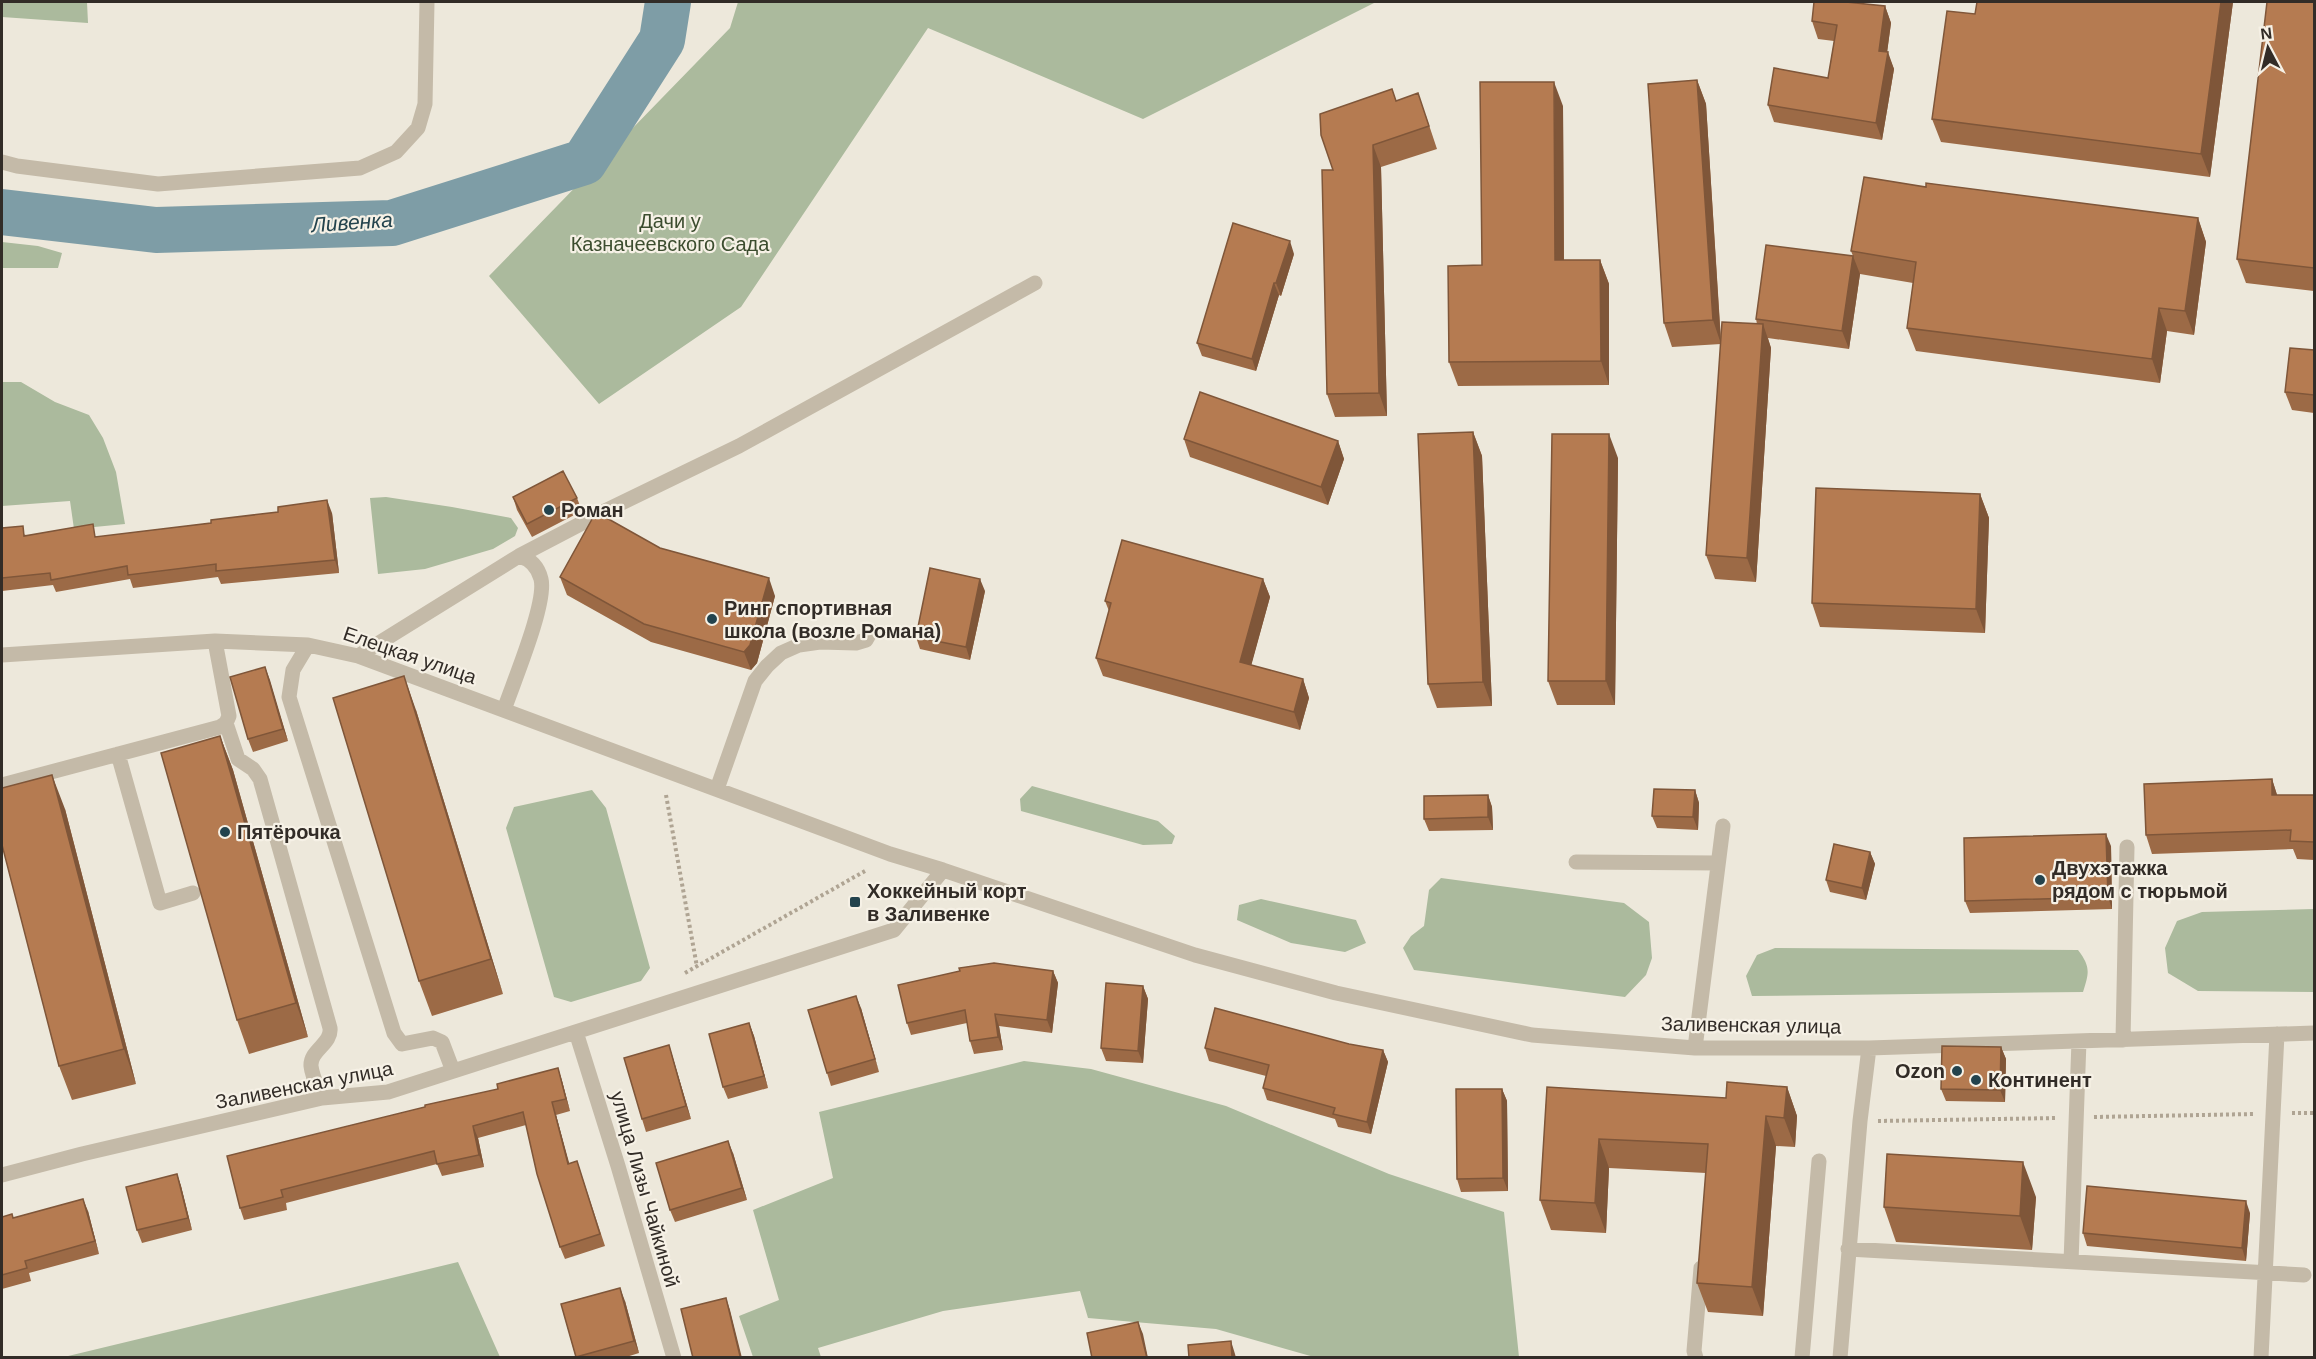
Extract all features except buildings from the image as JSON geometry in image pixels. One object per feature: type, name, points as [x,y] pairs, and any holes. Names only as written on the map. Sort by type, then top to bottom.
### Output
[{"type":"street","points":[[2,162],[17,166],[158,184],[360,168],[396,152],[418,128],[425,104],[427,2]]},
{"type":"street","points":[[357,656],[519,556],[739,446],[1035,283]]},
{"type":"street","points":[[504,710],[541,598],[541,578],[537,570],[528,558],[519,556]]},
{"type":"street","points":[[717,789],[755,681],[767,666],[781,654],[799,645],[820,642],[856,643],[866,640],[871,632]]},
{"type":"street","points":[[2,785],[220,727],[226,723],[229,716],[215,641]]},
{"type":"street","name":"Елецкая улица","points":[[2,656],[215,641],[308,645],[357,656],[890,854],[943,870]]},
{"type":"street","points":[[308,645],[293,670],[289,697],[394,1033],[402,1044],[433,1038],[442,1042],[453,1071]]},
{"type":"street","points":[[226,723],[238,759],[253,769],[260,779],[330,1028],[329,1038],[313,1057],[311,1066],[321,1098]]},
{"type":"street","points":[[118,754],[160,903],[193,893]]},
{"type":"street","points":[[1695,1048],[1723,826]]},
{"type":"street","points":[[2123,1040],[2127,847]]},
{"type":"street","points":[[1576,861],[1718,862]]},
{"type":"street","name":"Заливенская улица","points":[[2,1176],[82,1154],[321,1098],[388,1092],[894,930],[943,870],[1195,956],[1336,993],[1532,1035],[1695,1048],[1869,1048],[2314,1033]]},
{"type":"street","name":"улица Лизы Чайкиной","points":[[576,1032],[674,1358]]},
{"type":"street","points":[[2261,1358],[2277,1034]]},
{"type":"street","points":[[2071,1262],[2079,1041]]},
{"type":"street","points":[[1840,1358],[1848,1249],[1869,1048]]},
{"type":"street","points":[[1802,1358],[1819,1161]]},
{"type":"street","points":[[1848,1249],[2304,1275]]},
{"type":"street","points":[[1696,1358],[1694,1351],[1702,1255]]},
{"type":"path","points":[[666,795],[697,967]]},
{"type":"path","points":[[680,976],[865,871]]},
{"type":"green space","points":[[2,2],[87,2],[88,23],[2,17]]},
{"type":"green space","name":"Дачи у Казначеевского Сада","points":[[738,2],[1376,2],[1143,119],[928,28],[741,307],[599,404],[489,276],[730,28]]},
{"type":"green space","points":[[2,242],[38,246],[62,253],[58,268],[2,268]]},
{"type":"green space","points":[[2,382],[21,382],[55,402],[89,415],[103,438],[116,472],[125,524],[74,529],[70,501],[2,506]]},
{"type":"green space","points":[[386,497],[511,518],[518,528],[515,536],[493,549],[425,569],[378,574],[370,498]]},
{"type":"green space","points":[[1032,786],[1158,821],[1175,836],[1172,844],[1143,845],[1021,811],[1020,799]]},
{"type":"green space","points":[[592,790],[606,808],[650,968],[641,981],[571,1002],[554,997],[506,828],[514,807]]},
{"type":"green space","points":[[1441,878],[1624,903],[1649,922],[1652,958],[1646,975],[1625,997],[1414,970],[1403,948],[1411,936],[1424,926],[1429,890]]},
{"type":"green space","points":[[1261,899],[1356,920],[1366,943],[1345,952],[1291,943],[1237,920],[1239,905]]},
{"type":"green space","points":[[2314,909],[2314,992],[2198,991],[2168,973],[2165,948],[2177,921],[2202,912]]},
{"type":"green space","points":[[1775,948],[2078,950],[2087,966],[2087,975],[2083,992],[1752,996],[1746,976],[1757,955]]},
{"type":"green space","points":[[1024,1061],[1091,1069],[1226,1106],[1389,1174],[1504,1212],[1519,1357],[1314,1357],[1216,1329],[1088,1318],[1080,1291],[943,1311],[818,1348],[821,1357],[753,1357],[739,1316],[779,1300],[753,1210],[833,1178],[819,1112]]},
{"type":"green space","points":[[458,1262],[500,1357],[64,1357]]},
{"type":"waterway","name":"Ливенка","points":[[2,212],[156,230],[392,223],[584,162],[662,40],[668,2]]},
{"type":"place","name":"Роман","points":[[549,510]]},
{"type":"place","name":"Ринг спортивная школа (возле Романа)","points":[[712,619]]},
{"type":"place","name":"Пятёрочка","points":[[225,832]]},
{"type":"place","name":"Двухэтажка рядом с тюрьмой","points":[[2040,880]]},
{"type":"place","name":"Хоккейный корт в Заливенке","points":[[855,902]]},
{"type":"place","name":"Ozon","points":[[1957,1071]]},
{"type":"place","name":"Континент","points":[[1976,1080]]}]
